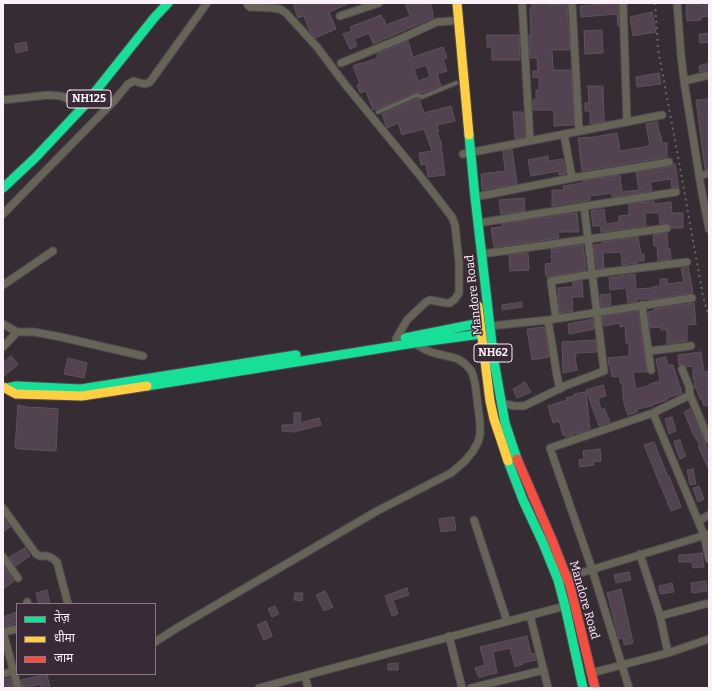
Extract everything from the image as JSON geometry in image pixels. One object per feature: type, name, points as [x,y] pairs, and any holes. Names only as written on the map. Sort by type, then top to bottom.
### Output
[{"type":"main road","name":"NH125","points":[[3,178],[78,103],[159,3]]},
{"type":"main road","name":"NH125","points":[[3,188],[35,158],[83,107],[154,18],[168,3]]},
{"type":"main road","name":"Mandore Road","points":[[450,3],[456,83],[475,196],[494,361],[505,423],[515,454],[567,576],[595,688]]},
{"type":"main road","name":"Mandore Road","points":[[458,3],[476,285]]},
{"type":"main road","name":"Mandore Road","points":[[478,300],[490,401],[494,419],[507,459],[523,500],[558,580],[583,688]]},
{"type":"main road","points":[[5,388],[16,386],[68,389],[82,392],[414,343],[480,323]]},
{"type":"main road","points":[[82,392],[396,339],[481,334]]},
{"type":"street","points":[[3,214],[114,101],[128,84],[134,81],[144,84],[150,82],[207,3]]},
{"type":"street","points":[[247,3],[250,7],[280,9],[286,13],[317,47],[452,217],[455,225],[459,262],[459,293],[455,300],[450,303],[430,300],[426,302],[407,320],[396,339]]},
{"type":"street","points":[[340,16],[379,3]]},
{"type":"street","points":[[522,3],[530,141]]},
{"type":"street","points":[[572,3],[579,131]]},
{"type":"street","points":[[623,3],[627,122]]},
{"type":"street","points":[[677,3],[684,81],[709,230]]},
{"type":"street","points":[[341,63],[437,22],[451,21]]},
{"type":"street","points":[[684,81],[709,75]]},
{"type":"street","points":[[3,100],[48,95],[61,96],[78,103]]},
{"type":"street","points":[[467,153],[662,115]]},
{"type":"street","points":[[564,134],[572,178]]},
{"type":"street","points":[[475,196],[669,162]]},
{"type":"street","points":[[699,176],[709,173]]},
{"type":"street","points":[[478,223],[676,192]]},
{"type":"street","points":[[501,403],[524,406],[604,371],[584,206]]},
{"type":"street","points":[[482,254],[667,228]]},
{"type":"street","points":[[3,285],[53,251]]},
{"type":"street","points":[[560,389],[557,376],[552,319],[551,281],[592,274],[686,262]]},
{"type":"street","points":[[490,326],[552,319],[692,298]]},
{"type":"street","points":[[642,305],[651,370]]},
{"type":"street","points":[[3,324],[18,332],[34,332],[61,337],[143,356]]},
{"type":"street","points":[[3,347],[18,332]]},
{"type":"street","points":[[156,641],[377,512],[451,473],[465,461],[473,451],[480,435],[475,383],[472,372],[458,359],[451,356],[434,353],[414,343]]},
{"type":"street","points":[[649,351],[691,346]]},
{"type":"street","points":[[682,369],[689,386],[690,395],[709,440]]},
{"type":"street","points":[[629,688],[592,568],[550,448],[653,413],[690,395]]},
{"type":"street","points":[[653,413],[698,521],[706,535],[709,559]]},
{"type":"street","points":[[3,508],[36,554],[49,557],[57,562],[68,603]]},
{"type":"street","points":[[698,521],[709,516]]},
{"type":"street","points":[[474,520],[507,621]]},
{"type":"street","points":[[558,580],[592,568],[706,535]]},
{"type":"street","points":[[640,554],[660,616],[668,653]]},
{"type":"street","points":[[3,557],[18,578]]},
{"type":"street","points":[[660,616],[709,603]]},
{"type":"street","points":[[259,688],[565,606]]},
{"type":"street","points":[[530,615],[548,688]]},
{"type":"street","points":[[16,629],[3,632],[15,670],[18,688]]},
{"type":"street","points":[[449,636],[462,688]]},
{"type":"street","points":[[592,673],[668,653],[709,639]]},
{"type":"street","points":[[3,674],[15,670]]},
{"type":"street","points":[[471,688],[544,670]]},
{"type":"street","points":[[305,676],[308,688]]},
{"type":"lane","points":[[378,112],[417,95],[422,97],[456,83]]},
{"type":"building","points":[[293,3],[350,3],[329,12],[336,29],[315,38],[310,32],[304,16],[298,18]]},
{"type":"building","points":[[405,3],[430,3],[433,18],[373,44],[369,33],[354,39],[357,46],[350,49],[343,34],[352,31],[350,27],[381,15],[386,25],[410,16]]},
{"type":"building","points":[[532,3],[550,3],[550,5],[567,4],[570,50],[552,50],[553,70],[571,70],[574,125],[554,126],[554,110],[533,110],[533,100],[536,100],[536,90],[539,90],[539,77],[533,78],[533,71],[538,71],[537,58],[530,58],[529,35],[531,35],[530,8],[532,8]]},
{"type":"building","points":[[618,3],[619,26],[617,14],[581,17],[580,6]]},
{"type":"building","points":[[686,3],[700,3],[700,6],[709,4],[709,16],[701,17],[701,20],[687,21]]},
{"type":"building","points":[[652,12],[656,32],[633,36],[630,17]]},
{"type":"building","points":[[602,30],[603,53],[585,54],[584,31]]},
{"type":"building","points":[[709,33],[709,42],[700,43],[699,34]]},
{"type":"building","points":[[487,35],[519,35],[520,60],[492,60],[492,47],[487,47]]},
{"type":"building","points":[[408,41],[413,57],[443,47],[447,58],[443,59],[447,71],[437,74],[441,86],[422,93],[416,92],[373,110],[366,91],[360,93],[357,85],[360,84],[353,66],[378,58],[377,54]],"holes":[[[426,65],[430,77],[418,81],[414,69]]]},
{"type":"building","points":[[26,42],[28,50],[16,53],[15,44]]},
{"type":"building","points":[[709,63],[709,70],[700,72],[699,66]]},
{"type":"building","points":[[659,73],[661,84],[637,87],[636,77]]},
{"type":"building","points":[[588,86],[603,86],[605,121],[590,124],[590,111],[585,111],[585,103],[589,103]]},
{"type":"building","points":[[419,99],[424,113],[451,106],[455,121],[437,125],[439,131],[437,132],[441,142],[445,175],[428,177],[426,164],[421,165],[419,153],[432,151],[424,129],[402,135],[398,123],[387,128],[382,114]]},
{"type":"building","points":[[709,99],[709,168],[705,169],[696,100]]},
{"type":"building","points":[[513,112],[523,112],[525,137],[515,139]]},
{"type":"building","points":[[657,122],[662,143],[667,143],[667,157],[582,171],[578,138],[588,138],[617,133],[620,151],[650,146],[646,124]]},
{"type":"building","points":[[512,149],[517,184],[482,190],[481,174],[505,171],[503,151]]},
{"type":"building","points":[[548,156],[548,161],[563,159],[566,174],[559,175],[559,171],[531,176],[528,160]]},
{"type":"building","points":[[674,164],[679,188],[672,188],[671,179],[650,182],[652,191],[612,197],[612,193],[590,196],[590,200],[552,206],[552,190],[564,190],[563,186],[620,175],[622,192],[639,190],[636,172],[670,167]]},
{"type":"building","points":[[524,198],[525,211],[501,214],[499,200]]},
{"type":"building","points":[[654,201],[654,204],[671,202],[672,213],[683,213],[683,228],[672,228],[668,223],[660,224],[659,213],[645,213],[646,226],[601,232],[600,226],[593,226],[591,211],[604,209],[606,224],[619,222],[619,216],[629,215],[629,204]]},
{"type":"building","points":[[577,213],[579,232],[558,232],[559,238],[494,247],[491,228],[502,227],[502,224]]},
{"type":"building","points":[[667,233],[668,249],[670,249],[671,259],[658,261],[657,246],[654,246],[653,235]]},
{"type":"building","points":[[638,237],[641,254],[644,254],[644,261],[637,261],[637,263],[622,265],[621,252],[603,253],[604,268],[597,268],[594,245],[602,244],[602,242]]},
{"type":"building","points":[[583,245],[586,270],[546,277],[545,264],[552,263],[551,249]]},
{"type":"building","points":[[528,253],[529,270],[510,271],[509,255]]},
{"type":"building","points":[[688,267],[693,293],[653,299],[636,299],[637,301],[628,303],[626,288],[610,290],[609,277],[620,277],[619,276],[635,274],[636,289],[660,286],[660,279],[667,279],[667,284],[684,282],[681,268]]},
{"type":"building","points":[[582,281],[583,297],[572,297],[573,311],[560,313],[558,288],[573,287],[573,282]]},
{"type":"building","points":[[610,294],[611,305],[601,307],[600,295]]},
{"type":"building","points":[[522,302],[522,307],[502,310],[502,305]]},
{"type":"building","points":[[694,303],[696,324],[687,325],[687,341],[667,344],[667,330],[661,330],[661,327],[650,328],[648,312],[654,311],[654,309]]},
{"type":"building","points":[[638,311],[647,372],[633,372],[636,389],[660,381],[656,359],[666,357],[668,365],[673,365],[682,393],[667,398],[667,400],[652,406],[637,409],[637,412],[628,415],[624,403],[622,384],[619,376],[612,377],[608,358],[629,356],[629,343],[626,343],[625,326],[620,327],[620,323],[604,326],[602,317]]},
{"type":"building","points":[[593,319],[594,329],[569,334],[568,324]]},
{"type":"building","points":[[544,327],[549,357],[532,360],[527,329]]},
{"type":"building","points":[[595,340],[597,352],[576,353],[575,357],[577,370],[563,373],[562,342]]},
{"type":"building","points":[[701,352],[704,372],[709,372],[709,405],[704,406],[696,388],[694,388],[695,380],[693,380],[693,366],[686,367],[682,364],[679,365],[678,355]]},
{"type":"building","points":[[11,356],[18,364],[3,377],[3,363]]},
{"type":"building","points":[[68,358],[87,363],[84,378],[64,374]]},
{"type":"building","points":[[525,382],[531,392],[517,398],[513,389]]},
{"type":"building","points":[[603,385],[606,396],[598,398],[601,410],[604,408],[610,422],[599,426],[586,390]]},
{"type":"building","points":[[586,392],[590,429],[579,433],[573,433],[574,435],[566,437],[563,435],[559,421],[553,423],[548,406],[567,400],[566,398],[574,396],[574,394]]},
{"type":"building","points":[[18,405],[32,408],[58,409],[56,451],[15,448]]},
{"type":"building","points":[[690,409],[709,452],[709,470],[698,446],[700,445],[693,434],[684,412]]},
{"type":"building","points":[[294,413],[301,413],[300,423],[319,418],[321,425],[294,432],[282,431],[282,425],[294,424]]},
{"type":"building","points":[[672,417],[676,431],[669,434],[665,419]]},
{"type":"building","points":[[680,440],[686,456],[680,459],[674,441]]},
{"type":"building","points":[[654,442],[681,507],[671,511],[644,445]]},
{"type":"building","points":[[600,449],[601,461],[593,462],[594,465],[580,467],[579,460],[584,459],[583,451]]},
{"type":"building","points":[[693,469],[696,484],[690,485],[687,470]]},
{"type":"building","points":[[699,486],[704,499],[698,502],[693,488]]},
{"type":"building","points":[[3,517],[10,527],[3,532]]},
{"type":"building","points":[[454,517],[456,530],[441,532],[439,519]]},
{"type":"building","points":[[25,548],[30,556],[15,566],[9,557]]},
{"type":"building","points":[[702,553],[704,567],[693,568],[692,562],[679,562],[679,555]]},
{"type":"building","points":[[3,566],[14,581],[3,589]]},
{"type":"building","points":[[629,572],[631,580],[616,583],[614,575]]},
{"type":"building","points":[[706,581],[707,591],[692,593],[691,583]]},
{"type":"building","points":[[672,583],[674,592],[660,594],[659,586]]},
{"type":"building","points":[[407,588],[409,595],[393,600],[398,614],[392,616],[385,596]]},
{"type":"building","points":[[621,589],[633,643],[624,645],[623,638],[619,639],[607,593]]},
{"type":"building","points":[[47,590],[50,603],[39,603],[36,593]]},
{"type":"building","points":[[325,591],[333,607],[324,611],[316,595]]},
{"type":"building","points":[[295,593],[303,593],[302,601],[294,600]]},
{"type":"building","points":[[275,606],[279,614],[272,617],[268,609]]},
{"type":"building","points":[[16,612],[16,623],[3,627],[3,617]]},
{"type":"building","points":[[266,621],[272,636],[264,640],[257,625]]},
{"type":"building","points":[[527,636],[531,654],[534,653],[536,660],[522,663],[523,664],[515,667],[510,648],[493,652],[497,673],[479,678],[475,668],[485,665],[480,647]]},
{"type":"building","points":[[398,663],[398,670],[388,670],[388,664]]},
{"type":"building","points":[[47,675],[50,688],[41,688],[41,684],[23,688],[21,680]]},
{"type":"building","points":[[10,678],[13,688],[3,688],[3,680]]},
{"type":"railway","points":[[655,3],[658,49],[703,296],[709,317]]},
{"type":"traffic: fast","points":[[3,188],[35,158],[83,107],[154,18],[168,3]]},
{"type":"traffic: fast","points":[[469,135],[494,361],[505,423],[517,459]]},
{"type":"traffic: fast","points":[[405,338],[480,323]]},
{"type":"traffic: fast","points":[[147,386],[414,343],[481,334]]},
{"type":"traffic: fast","points":[[7,388],[16,386],[81,389],[296,355]]},
{"type":"traffic: fast","points":[[508,461],[523,500],[558,580],[583,688]]},
{"type":"traffic: slow","points":[[457,3],[469,135]]},
{"type":"traffic: slow","points":[[478,306],[490,401],[494,419],[508,461]]},
{"type":"traffic: slow","points":[[3,387],[16,394],[82,396],[147,386]]},
{"type":"traffic: jam","points":[[517,459],[570,586],[595,688]]}]
